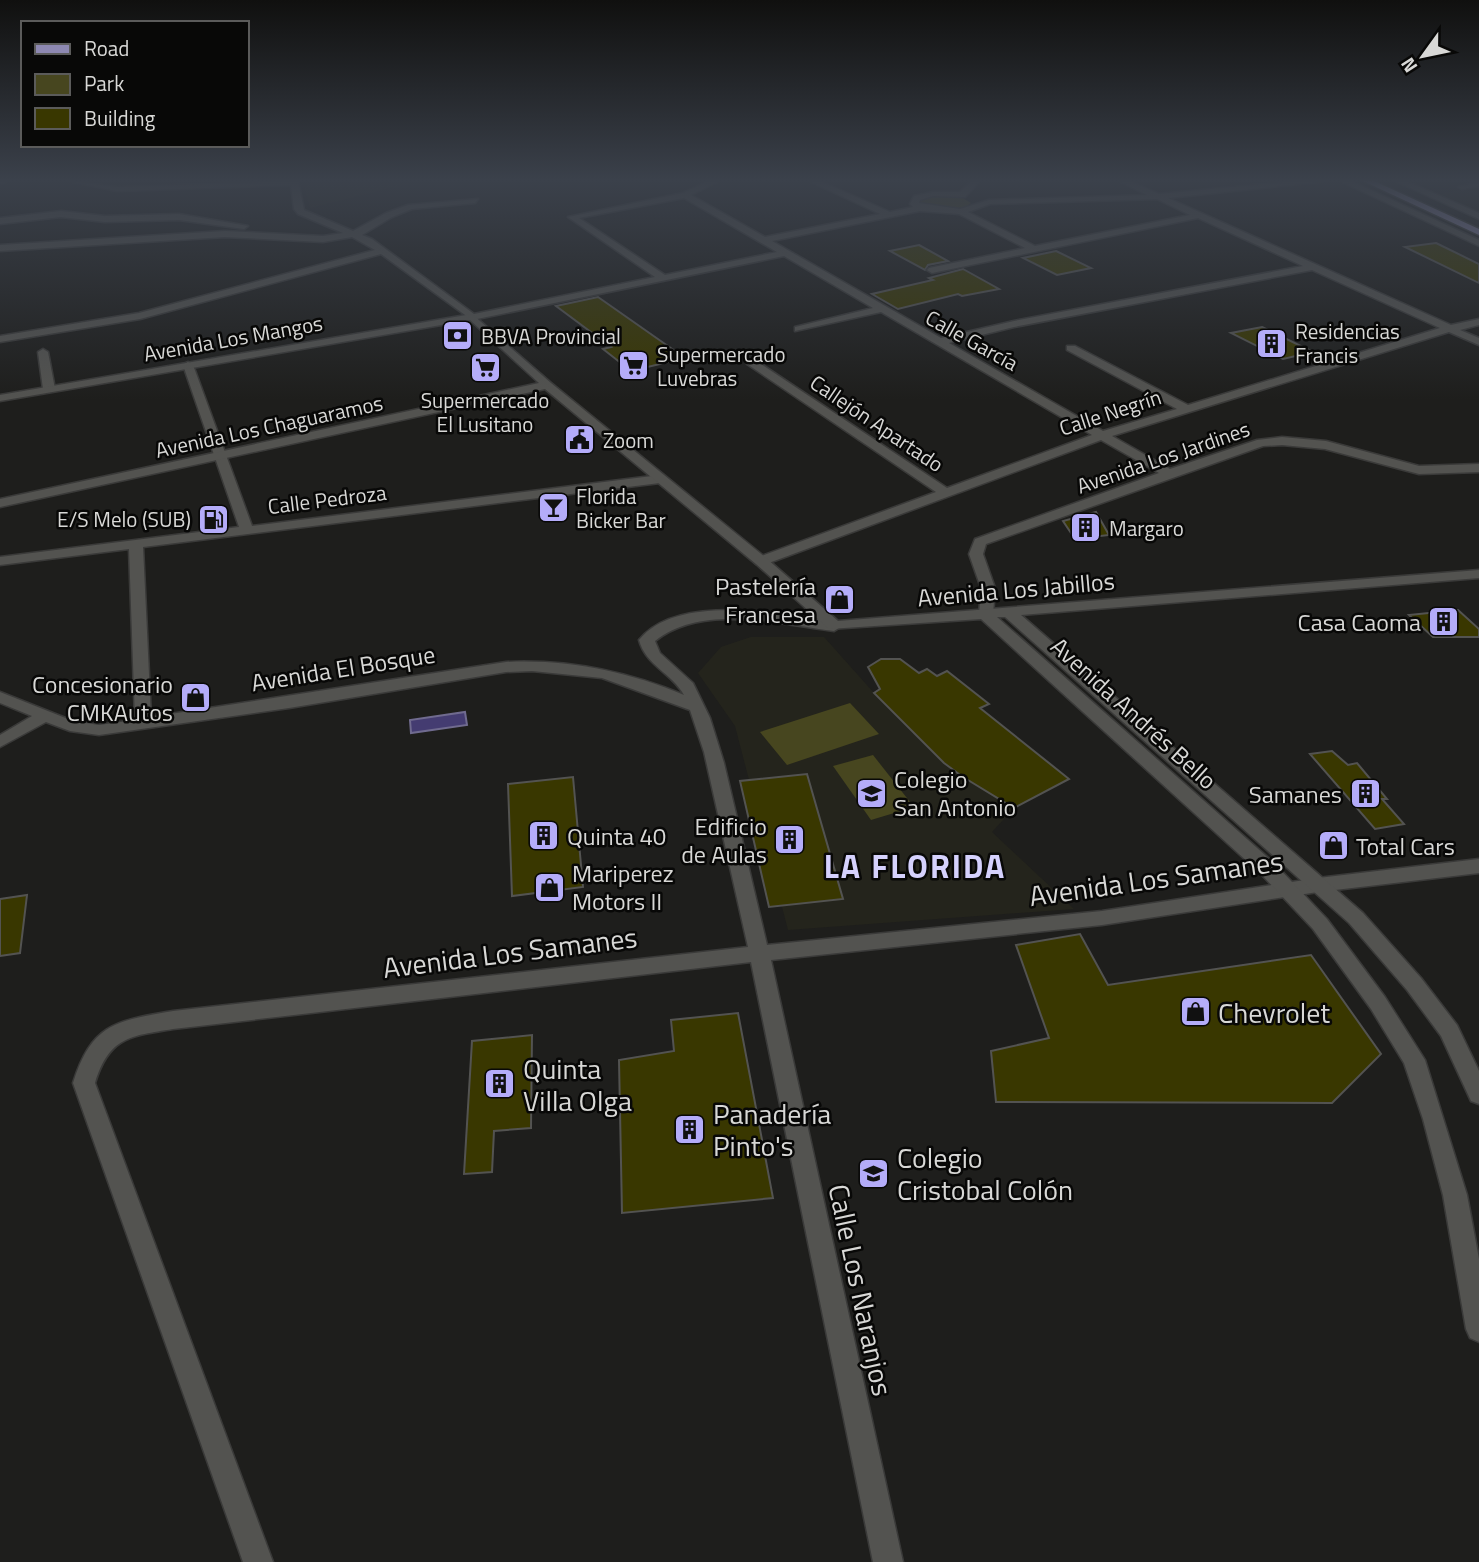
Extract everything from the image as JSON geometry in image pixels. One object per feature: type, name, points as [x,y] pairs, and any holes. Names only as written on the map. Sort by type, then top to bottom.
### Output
[{"type":"street","points":[[0,339],[140,316],[371,254]]},
{"type":"street","points":[[386,254],[472,317],[547,385],[761,561],[835,626]]},
{"type":"street","points":[[628,254],[663,278]]},
{"type":"street","name":"Avenida Los Mangos","points":[[0,398],[472,317],[782,254]]},
{"type":"street","name":"Calle García","points":[[787,254],[1169,474]]},
{"type":"street","points":[[932,270],[1009,254]]},
{"type":"street","points":[[1285,254],[1479,342]]},
{"type":"street","points":[[938,342],[1014,324],[1313,267]]},
{"type":"street","points":[[799,329],[880,309]]},
{"type":"street","name":"Calle Negrín","points":[[761,561],[1103,435],[1449,329],[1479,323]]},
{"type":"street","points":[[1071,348],[1186,409]]},
{"type":"street","points":[[43,352],[49,389]]},
{"type":"street","name":"Callejón Apartado","points":[[751,362],[946,493]]},
{"type":"street","points":[[188,365],[247,531]]},
{"type":"street","name":"Avenida Los Chaguaramos","points":[[0,503],[547,385]]},
{"type":"street","name":"Avenida Los Jardines","points":[[986,615],[988,588],[976,554],[980,542],[1261,443],[1282,441],[1344,448],[1419,470],[1479,468]]},
{"type":"street","name":"Calle Pedroza","points":[[0,561],[660,479]]},
{"type":"street","points":[[136,545],[143,724]]},
{"type":"street","name":"Avenida Los Jabillos","points":[[695,706],[685,684],[659,664],[649,652],[647,640],[654,631],[680,621],[722,615],[835,626],[1479,574]]},
{"type":"street","name":"Avenida Andrés Bello","points":[[1008,612],[1356,918],[1414,984],[1449,1031],[1479,1094]]},
{"type":"street","name":"Avenida Andrés Bello","points":[[986,615],[1288,890],[1320,924],[1378,1003],[1414,1060],[1455,1195],[1479,1329]]},
{"type":"street","name":"Avenida El Bosque","points":[[0,697],[44,716],[85,729],[99,730],[506,667],[542,664],[572,666],[599,672],[695,706]]},
{"type":"street","name":"Calle Los Naranjos","points":[[695,706],[706,726],[761,953],[888,1562]]},
{"type":"street","points":[[0,742],[44,716]]},
{"type":"street","name":"Avenida Los Samanes","points":[[258,1562],[84,1083],[90,1057],[107,1038],[131,1027],[173,1020],[761,953],[1102,918],[1318,885],[1479,866]]},
{"type":"shaded area","name":"Colegio San Antonio","points":[[751,637],[824,637],[874,693],[944,763],[1014,808],[992,832],[1074,909],[788,930],[735,726],[698,673],[721,647]]},
{"type":"shaded area","points":[[465,712],[467,725],[411,733],[410,720]]},
{"type":"green space","points":[[850,703],[879,734],[787,765],[760,732]]},
{"type":"green space","points":[[873,755],[914,807],[871,820],[833,766]]},
{"type":"building","points":[[895,254],[935,254],[948,261],[928,265],[925,270]]},
{"type":"building","points":[[1062,254],[1091,268],[1057,275],[1023,258]]},
{"type":"building","points":[[1419,254],[1458,254],[1479,264],[1479,283]]},
{"type":"building","points":[[963,269],[999,289],[962,296],[958,294],[898,309],[872,294],[933,280],[929,278]]},
{"type":"building","points":[[598,297],[685,358],[631,371],[603,349],[611,347],[556,306]]},
{"type":"building","name":"Residencias Francis","points":[[1262,327],[1313,352],[1283,359],[1231,333]]},
{"type":"building","name":"Margaro","points":[[1096,512],[1109,535],[1075,539],[1063,521]]},
{"type":"building","name":"Casa Caoma","points":[[1458,610],[1479,629],[1479,637],[1433,637],[1409,615]]},
{"type":"building","points":[[881,659],[900,659],[919,673],[927,669],[937,676],[947,671],[989,704],[980,708],[1069,779],[1014,808],[963,777],[944,763],[874,693],[880,689],[868,667]]},
{"type":"building","name":"Samanes","points":[[1332,751],[1348,765],[1357,763],[1387,799],[1382,799],[1404,824],[1375,829],[1310,754]]},
{"type":"building","name":"Edificio de Aulas","points":[[807,774],[843,899],[769,907],[740,781]]},
{"type":"building","name":"Quinta 40","points":[[573,777],[583,887],[512,896],[508,784]]},
{"type":"building","points":[[27,895],[20,953],[0,956],[0,899]]},
{"type":"building","name":"Chevrolet","points":[[1080,934],[1108,985],[1311,955],[1381,1054],[1332,1103],[996,1102],[991,1051],[1049,1038],[1016,945]]},
{"type":"building","name":"Panadería Pinto's","points":[[738,1013],[773,1198],[622,1213],[619,1060],[674,1051],[671,1020]]},
{"type":"building","name":"Quinta Villa Olga","points":[[532,1035],[531,1128],[494,1131],[492,1172],[464,1174],[472,1041]]},
{"type":"place","name":"BBVA Provincial","points":[[458,336]]},
{"type":"place","name":"Residencias Francis","points":[[1272,343]]},
{"type":"place","name":"Supermercado Luvebras","points":[[634,366]]},
{"type":"place","name":"Supermercado El Lusitano","points":[[485,368]]},
{"type":"place","name":"Zoom","points":[[580,440]]},
{"type":"place","name":"Florida Bicker Bar","points":[[553,508]]},
{"type":"place","name":"E/S Melo (SUB)","points":[[214,519]]},
{"type":"place","name":"Margaro","points":[[1086,528]]},
{"type":"place","name":"Pastelería Francesa","points":[[839,600]]},
{"type":"place","name":"Casa Caoma","points":[[1444,622]]},
{"type":"place","name":"Concesionario CMKAutos","points":[[196,698]]},
{"type":"place","name":"Colegio San Antonio","points":[[871,793]]},
{"type":"place","name":"Samanes","points":[[1365,794]]},
{"type":"place","name":"Quinta 40","points":[[544,836]]},
{"type":"place","name":"Edificio de Aulas","points":[[790,840]]},
{"type":"place","name":"Total Cars","points":[[1333,846]]},
{"type":"place","name":"Mariperez Motors II","points":[[549,887]]},
{"type":"place","name":"Chevrolet","points":[[1195,1012]]},
{"type":"place","name":"Quinta Villa Olga","points":[[500,1084]]},
{"type":"place","name":"Panadería Pinto's","points":[[690,1129]]},
{"type":"place","name":"Colegio Cristobal Colón","points":[[874,1173]]},
{"type":"district","name":"LA FLORIDA","points":[[915,866]]}]
